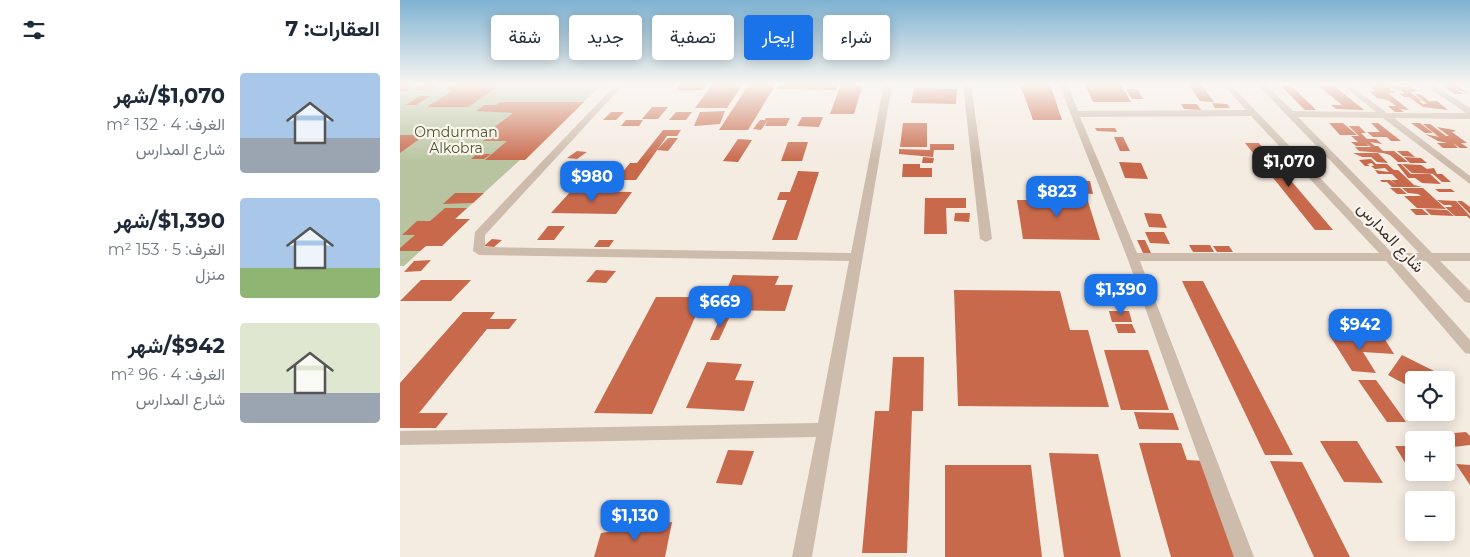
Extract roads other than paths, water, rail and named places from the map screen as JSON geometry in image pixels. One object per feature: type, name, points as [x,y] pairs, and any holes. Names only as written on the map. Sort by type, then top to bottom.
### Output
[{"type":"street","points":[[596,110],[479,234],[478,251],[855,257]]},
{"type":"street","points":[[802,557],[883,110]]},
{"type":"street","points":[[969,110],[986,239]]},
{"type":"street","points":[[1074,110],[1133,257],[1244,557]]},
{"type":"street","name":"شارع المدارس","points":[[1249,110],[1388,256],[1470,349]]},
{"type":"street","name":"شارع المدارس","points":[[1286,110],[1470,299]]},
{"type":"street","points":[[1379,110],[1470,181]]},
{"type":"street","points":[[1076,114],[1252,113]]},
{"type":"street","points":[[1290,114],[1470,116]]},
{"type":"street","points":[[1133,257],[1470,257]]},
{"type":"street","points":[[400,438],[825,430]]},
{"type":"park label","name":"Omdurman Alkobra","points":[[456,140]]}]
